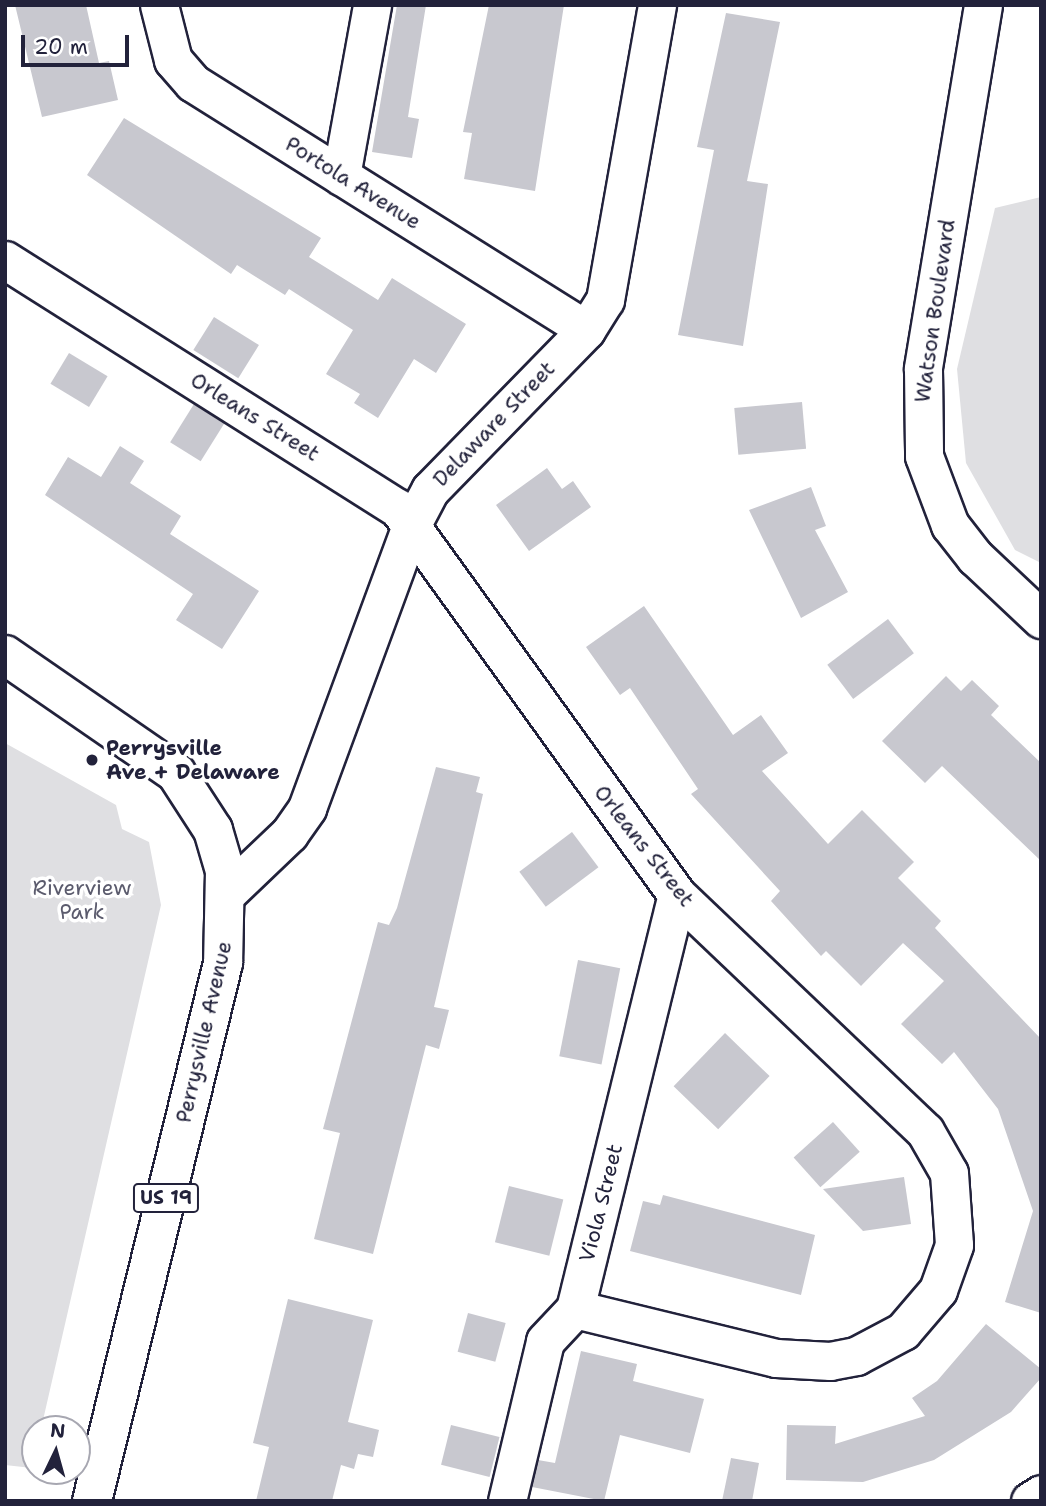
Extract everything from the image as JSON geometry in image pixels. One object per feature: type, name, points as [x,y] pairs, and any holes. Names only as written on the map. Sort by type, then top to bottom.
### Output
[{"type":"main road","name":"Perrysville Avenue","points":[[5,655],[176,774],[213,830],[227,893],[223,963],[92,1501]]},
{"type":"street","name":"Portola Avenue","points":[[159,5],[181,73],[586,330]]},
{"type":"street","points":[[341,176],[372,5]]},
{"type":"street","name":"Delaware Street","points":[[227,893],[289,834],[307,808],[411,526],[441,475],[586,330],[610,284],[657,5]]},
{"type":"street","name":"Watson Boulevard","points":[[983,5],[923,369],[923,456],[950,525],[975,557],[1041,619]]},
{"type":"street","name":"Orleans Street","points":[[5,260],[398,508],[677,895],[925,1131],[949,1173],[954,1245],[938,1290],[903,1331],[881,1346],[830,1361],[776,1358],[575,1309]]},
{"type":"street","name":"Viola Street","points":[[508,1501],[545,1341],[575,1309],[677,895]]},
{"type":"street","points":[[1030,1501],[1041,1494]]},
{"type":"green space","points":[[1041,197],[1041,563],[1015,550],[966,463],[957,369],[995,208]]},
{"type":"green space","name":"Riverview Park","points":[[5,743],[116,805],[122,829],[149,842],[161,905],[44,1415],[21,1415],[21,1467],[5,1465]]},
{"type":"building","points":[[15,5],[86,5],[99,63],[109,61],[118,100],[42,117]]},
{"type":"building","points":[[397,5],[426,5],[408,117],[419,119],[412,158],[372,152]]},
{"type":"building","points":[[489,5],[564,5],[535,191],[464,179],[472,133],[463,132]]},
{"type":"building","points":[[726,13],[780,22],[747,181],[768,184],[743,346],[678,335],[714,150],[697,147]]},
{"type":"building","points":[[124,118],[321,238],[309,257],[378,300],[392,278],[466,324],[436,373],[414,359],[378,418],[354,403],[360,394],[326,374],[353,330],[289,289],[285,295],[237,265],[231,274],[87,175]]},
{"type":"building","points":[[214,317],[259,345],[238,378],[193,350]]},
{"type":"building","points":[[69,353],[108,376],[89,407],[50,384]]},
{"type":"building","points":[[802,402],[806,449],[738,455],[734,408]]},
{"type":"building","points":[[194,404],[225,423],[201,461],[170,442]]},
{"type":"building","points":[[120,446],[144,461],[130,483],[181,516],[170,534],[259,591],[222,649],[176,620],[193,594],[45,495],[68,457],[101,477]]},
{"type":"building","points":[[547,468],[562,489],[573,481],[591,507],[529,551],[496,505]]},
{"type":"building","points":[[811,487],[826,526],[815,530],[848,592],[801,618],[749,510]]},
{"type":"building","points":[[644,606],[733,735],[761,715],[788,753],[762,771],[828,844],[862,810],[914,862],[898,878],[941,921],[935,928],[1041,1039],[1041,1313],[1005,1302],[1033,1211],[998,1109],[954,1052],[942,1064],[901,1024],[944,981],[903,943],[861,986],[826,951],[821,956],[771,901],[780,891],[691,794],[698,789],[630,688],[620,695],[586,647]]},
{"type":"building","points":[[888,619],[914,653],[853,699],[827,665]]},
{"type":"building","points":[[946,676],[961,691],[972,680],[999,706],[991,715],[1041,763],[1041,861],[942,766],[925,783],[882,741]]},
{"type":"building","points":[[436,767],[480,777],[476,792],[483,794],[434,1007],[449,1010],[439,1049],[426,1045],[373,1254],[314,1239],[340,1133],[323,1129],[378,922],[389,925],[397,908]]},
{"type":"building","points":[[572,832],[598,867],[546,907],[519,872]]},
{"type":"building","points":[[578,960],[620,968],[602,1064],[559,1056]]},
{"type":"building","points":[[725,1033],[770,1076],[718,1129],[674,1086]]},
{"type":"building","points":[[833,1122],[860,1152],[820,1187],[794,1157]]},
{"type":"building","points":[[904,1177],[911,1224],[863,1231],[823,1189]]},
{"type":"building","points":[[509,1186],[563,1200],[549,1256],[495,1242]]},
{"type":"building","points":[[663,1195],[815,1235],[801,1295],[630,1251],[643,1201],[660,1205]]},
{"type":"building","points":[[288,1299],[373,1320],[348,1422],[379,1430],[373,1457],[358,1454],[354,1469],[341,1465],[332,1501],[256,1501],[269,1447],[253,1443]]},
{"type":"building","points":[[468,1313],[506,1323],[495,1362],[458,1352]]},
{"type":"building","points":[[986,1324],[1041,1369],[1041,1378],[1011,1412],[934,1460],[863,1482],[786,1480],[787,1425],[836,1426],[835,1444],[925,1416],[912,1398],[937,1381]]},
{"type":"building","points":[[581,1351],[637,1364],[633,1381],[704,1399],[690,1453],[620,1435],[604,1501],[532,1487],[538,1460],[555,1463]]},
{"type":"building","points":[[451,1425],[500,1437],[490,1477],[441,1465]]},
{"type":"building","points":[[731,1458],[759,1463],[752,1501],[722,1501]]},
{"type":"place","name":"Perrysville Ave + Delaware","points":[[92,760]]}]
